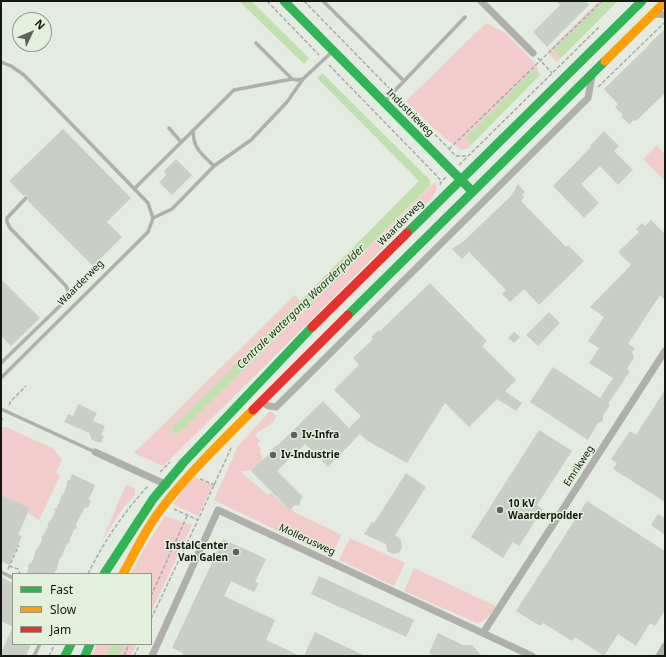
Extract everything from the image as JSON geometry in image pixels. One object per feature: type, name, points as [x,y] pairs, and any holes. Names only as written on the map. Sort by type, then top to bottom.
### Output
[{"type":"main road","name":"Industrieweg","points":[[284,1],[472,191]]},
{"type":"main road","name":"Waarderweg","points":[[105,573],[146,509],[184,462],[308,331],[642,1]]},
{"type":"main road","points":[[124,573],[148,528],[176,490],[190,474],[472,191],[652,16],[663,3]]},
{"type":"main road","points":[[65,656],[70,645]]},
{"type":"main road","points":[[85,656],[90,645]]},
{"type":"street","points":[[481,1],[533,53]]},
{"type":"street","points":[[652,16],[658,14],[665,15]]},
{"type":"street","points":[[261,402],[269,406],[276,407],[577,109],[588,98],[592,73]]},
{"type":"street","name":"Emrikweg","points":[[483,633],[665,351]]},
{"type":"street","points":[[95,452],[176,490]]},
{"type":"street","name":"Mollerusweg","points":[[152,656],[218,510],[532,656]]},
{"type":"lane","points":[[323,1],[404,81]]},
{"type":"lane","points":[[384,102],[465,17]]},
{"type":"lane","points":[[256,43],[292,79]]},
{"type":"lane","points":[[1,62],[11,66],[24,75],[148,203],[154,218],[172,209],[214,166],[251,140],[287,102],[303,79],[333,51]]},
{"type":"lane","points":[[134,188],[234,90],[292,79],[303,79]]},
{"type":"lane","points":[[169,128],[181,142]]},
{"type":"lane","points":[[193,130],[193,139],[196,147],[214,166]]},
{"type":"lane","points":[[1,363],[67,299],[69,293],[66,286],[10,228],[7,222],[7,218],[26,198]]},
{"type":"lane","name":"Waarderweg","points":[[1,378],[148,232],[154,218]]},
{"type":"lane","points":[[2,410],[95,452]]},
{"type":"lane","points":[[1,572],[12,578]]},
{"type":"lane","points":[[34,656],[40,645]]},
{"type":"path","points":[[266,1],[437,176],[449,192]]},
{"type":"path","points":[[304,1],[456,156],[468,156],[476,165]]},
{"type":"path","points":[[449,149],[602,1]]},
{"type":"path","points":[[441,182],[603,23]]},
{"type":"path","points":[[533,53],[552,73]]},
{"type":"path","points":[[1,422],[2,410],[26,386]]},
{"type":"path","points":[[152,594],[188,515]]},
{"type":"path","points":[[152,617],[198,520]]},
{"type":"path","points":[[5,574],[19,545]]},
{"type":"path","points":[[9,566],[18,569],[20,573]]},
{"type":"path","points":[[49,656],[54,645]]},
{"type":"path","points":[[124,656],[129,645]]},
{"type":"path","points":[[134,656],[140,645]]},
{"type":"shaded area","points":[[599,1],[603,1],[554,50],[561,58],[557,62],[547,52]]},
{"type":"shaded area","points":[[486,23],[504,32],[535,63],[540,75],[534,69],[465,138],[471,145],[462,150],[439,133],[406,101]]},
{"type":"shaded area","points":[[657,145],[665,154],[665,181],[643,159]]},
{"type":"shaded area","points":[[435,182],[436,190],[432,198],[163,466],[134,453],[295,295],[300,301],[179,433]]},
{"type":"shaded area","points":[[270,411],[276,415],[275,419],[255,435],[260,441],[257,445],[261,449],[260,453],[263,456],[263,460],[255,470],[240,471],[268,495],[271,493],[290,510],[291,509],[296,513],[340,534],[341,536],[330,556],[214,500],[238,446]]},
{"type":"shaded area","points":[[6,427],[54,449],[62,460],[56,473],[60,476],[39,520],[28,513],[30,508],[1,495],[1,428]]},
{"type":"shaded area","points":[[194,477],[213,485],[198,516],[173,504]]},
{"type":"shaded area","points":[[126,484],[135,489],[135,495],[123,508],[102,541]]},
{"type":"shaded area","points":[[165,516],[192,525],[152,610],[152,573],[132,573],[141,554]]},
{"type":"shaded area","points":[[350,538],[405,563],[394,586],[339,560]]},
{"type":"shaded area","points":[[414,568],[496,606],[486,619],[477,623],[404,591]]},
{"type":"shaded area","points":[[96,645],[112,645],[106,656],[91,656]]},
{"type":"shaded area","points":[[124,645],[136,645],[131,656],[118,656]]},
{"type":"water","points":[[239,1],[251,1],[309,58],[304,64]]},
{"type":"water","points":[[603,1],[618,1],[561,58],[553,50]]},
{"type":"water","points":[[534,69],[540,75],[471,145],[465,138]]},
{"type":"water","name":"Centrale watergang Waarderpolder","points":[[322,73],[430,180],[430,186],[179,433],[172,433],[173,426],[419,181],[317,78]]},
{"type":"water","points":[[112,645],[124,645],[118,656],[106,656]]},
{"type":"building","points":[[556,1],[585,1],[589,5],[547,47],[533,32],[560,5]]},
{"type":"building","points":[[665,29],[665,93],[636,121],[634,120],[629,124],[615,107],[618,104],[604,89]]},
{"type":"building","points":[[63,129],[131,198],[107,222],[122,237],[93,266],[28,201],[28,196],[24,196],[9,181]]},
{"type":"building","points":[[604,131],[619,146],[614,151],[633,170],[618,185],[600,166],[581,184],[599,203],[584,218],[553,186],[591,147],[590,146]]},
{"type":"building","points":[[176,159],[192,175],[172,195],[159,182],[166,175],[164,171]]},
{"type":"building","points":[[518,184],[525,192],[522,195],[524,197],[521,201],[566,247],[568,245],[584,261],[539,305],[524,289],[510,302],[502,294],[506,290],[469,252],[462,259],[452,249],[464,241],[511,196]]},
{"type":"building","points":[[651,220],[665,234],[665,300],[660,295],[628,344],[635,348],[632,352],[634,358],[627,369],[630,371],[608,404],[610,405],[603,416],[603,421],[598,423],[588,440],[530,402],[553,367],[600,398],[613,378],[589,363],[599,348],[588,341],[604,317],[590,307],[631,265],[618,252],[639,232],[636,229],[642,223],[645,226]]},
{"type":"building","points":[[1,279],[40,318],[11,346],[1,336]]},
{"type":"building","points":[[430,283],[487,341],[482,346],[516,380],[505,391],[522,403],[516,411],[497,399],[469,427],[445,403],[407,463],[366,440],[360,434],[328,467],[305,444],[277,471],[303,497],[299,506],[295,505],[290,510],[251,471],[323,401],[349,428],[361,416],[334,390],[359,365],[353,358],[373,339],[371,337],[378,330],[380,331]]},
{"type":"building","points":[[549,312],[560,323],[538,346],[526,335]]},
{"type":"building","points":[[514,332],[520,337],[514,343],[508,338]]},
{"type":"building","points":[[665,390],[665,502],[613,469],[617,463],[611,459],[630,431],[636,435]]},
{"type":"building","points":[[78,404],[97,413],[93,421],[105,426],[101,435],[104,436],[101,443],[92,440],[89,433],[64,422],[68,414],[73,416]]},
{"type":"building","points":[[539,430],[572,451],[537,505],[543,509],[519,546],[513,542],[503,558],[471,537]]},
{"type":"building","points":[[406,473],[426,487],[395,535],[401,540],[402,547],[399,553],[393,554],[387,551],[386,544],[364,534],[372,522],[374,523]]},
{"type":"building","points":[[72,474],[95,485],[88,499],[91,501],[88,508],[85,507],[80,516],[76,525],[77,528],[74,530],[70,542],[67,544],[63,555],[60,558],[57,569],[54,573],[26,573],[29,568],[28,565],[32,562],[35,551],[42,540],[41,537],[55,512],[54,509],[57,508],[61,496],[64,493],[67,481],[70,480]]},
{"type":"building","points":[[1,495],[30,508],[18,535],[22,536],[9,565],[1,561]]},
{"type":"building","points":[[587,501],[665,551],[665,610],[655,626],[650,623],[636,646],[618,634],[604,656],[575,637],[572,641],[543,623],[540,626],[516,611]]},
{"type":"building","points":[[658,514],[665,518],[665,535],[651,525]]},
{"type":"building","points":[[223,539],[266,559],[255,582],[259,583],[254,592],[231,581],[224,596],[275,620],[266,640],[300,656],[182,656],[183,653],[172,648]]},
{"type":"building","points":[[319,576],[414,620],[406,637],[311,594]]},
{"type":"building","points":[[1,577],[12,582],[12,626],[1,621]]},
{"type":"building","points":[[12,629],[12,645],[31,645],[26,656],[1,656],[1,652]]},
{"type":"building","points":[[315,632],[335,642],[366,656],[304,656]]},
{"type":"building","points":[[438,633],[463,645],[472,645],[482,656],[436,656],[429,653]]},
{"type":"traffic: fast","points":[[284,1],[472,191]]},
{"type":"traffic: fast","points":[[407,233],[642,1]]},
{"type":"traffic: fast","points":[[348,315],[605,61]]},
{"type":"traffic: fast","points":[[105,573],[153,499],[184,462],[312,327]]},
{"type":"traffic: fast","points":[[65,656],[70,645]]},
{"type":"traffic: fast","points":[[85,656],[90,645]]},
{"type":"traffic: slow","points":[[605,61],[665,2]]},
{"type":"traffic: slow","points":[[124,573],[148,529],[175,491],[253,410]]},
{"type":"traffic: jam","points":[[312,327],[407,233]]},
{"type":"traffic: jam","points":[[253,410],[348,315]]},
{"type":"place","name":"Iv-Infra","points":[[294,435]]},
{"type":"place","name":"Iv-Industrie","points":[[273,455]]},
{"type":"place","name":"10 kV Waarderpolder","points":[[500,510]]},
{"type":"place","name":"InstalCenter Van Galen","points":[[236,552]]}]
